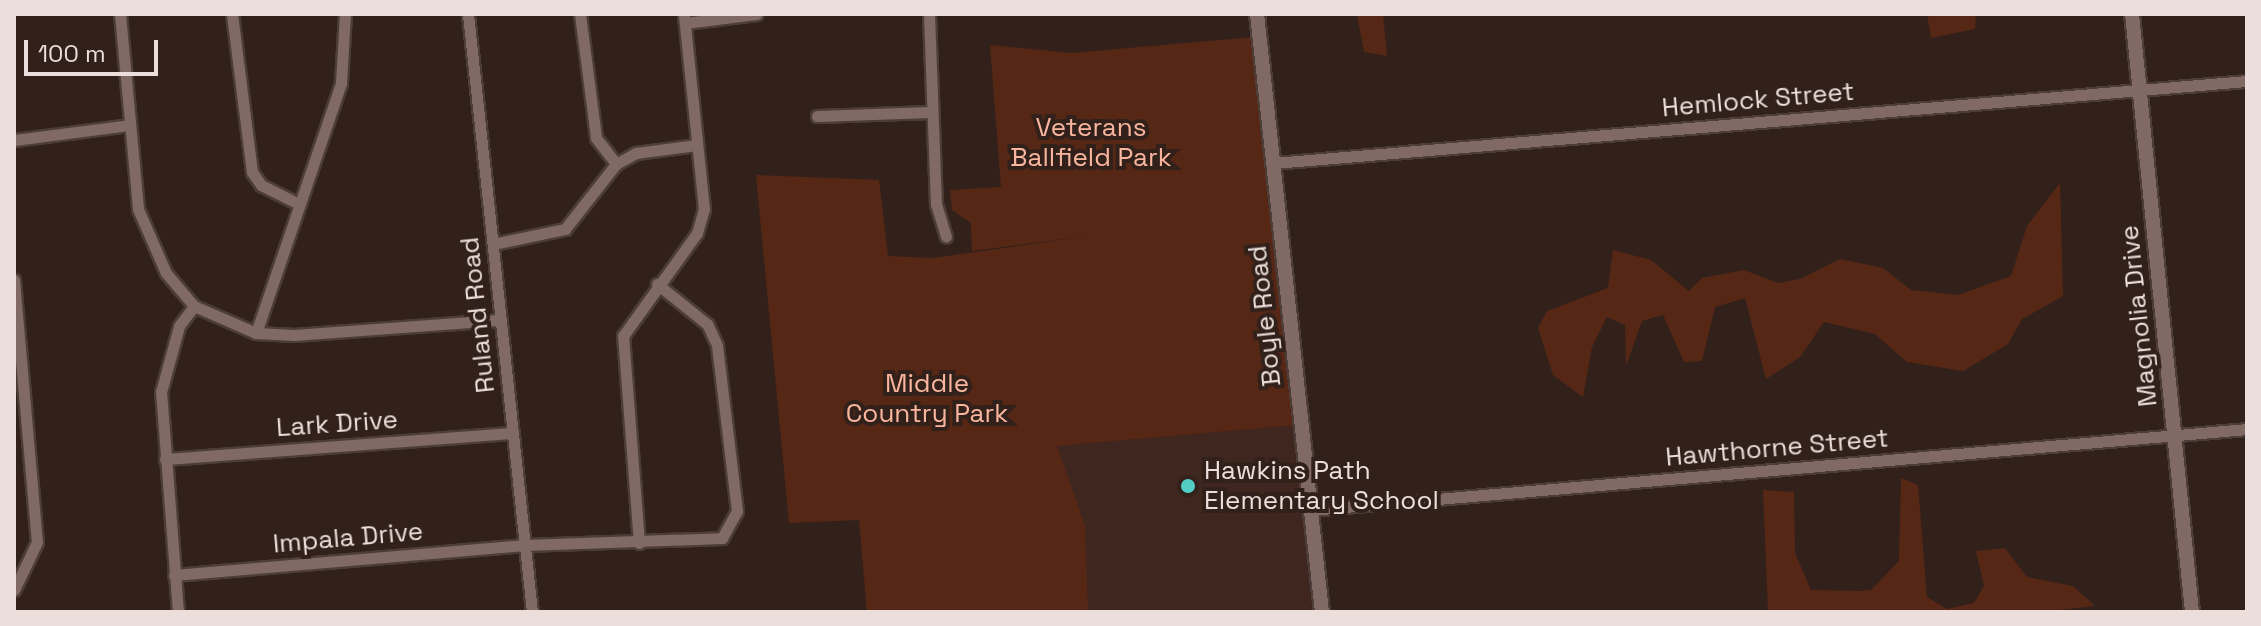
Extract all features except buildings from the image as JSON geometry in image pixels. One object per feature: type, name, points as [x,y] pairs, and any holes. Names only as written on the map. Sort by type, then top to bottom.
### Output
[{"type":"street","points":[[120,14],[129,125],[144,231],[166,273],[194,306],[256,333],[500,320]]},
{"type":"street","points":[[232,14],[252,172],[299,204]]},
{"type":"street","points":[[256,333],[341,83],[345,14]]},
{"type":"street","name":"Ruland Road","points":[[468,14],[532,612]]},
{"type":"street","points":[[580,14],[596,138],[616,164]]},
{"type":"street","points":[[639,543],[620,362],[627,327],[701,221],[684,19],[756,14]]},
{"type":"street","points":[[929,14],[931,112],[946,236]]},
{"type":"street","name":"Boyle Road","points":[[1257,14],[1322,612]]},
{"type":"street","name":"Magnolia Drive","points":[[2132,14],[2192,612]]},
{"type":"street","name":"Hemlock Street","points":[[1274,163],[2247,81]]},
{"type":"street","points":[[817,116],[931,112]]},
{"type":"street","points":[[14,140],[129,125]]},
{"type":"street","points":[[493,244],[565,229],[616,164],[656,148],[696,145]]},
{"type":"street","points":[[14,280],[37,542],[14,590]]},
{"type":"street","name":"Impala Drive","points":[[174,575],[525,545],[722,538],[737,511],[714,333],[657,284]]},
{"type":"street","points":[[178,612],[165,459],[164,373],[179,326],[194,306]]},
{"type":"street","name":"Hawthorne Street","points":[[1310,510],[2247,429]]},
{"type":"street","name":"Lark Drive","points":[[165,459],[512,433]]},
{"type":"shaded area","name":"Hawkins Path Elementary School","points":[[1298,425],[1318,612],[1088,612],[1057,446]]},
{"type":"green space","points":[[1357,14],[1383,14],[1387,56],[1364,52]]},
{"type":"green space","points":[[1927,14],[1976,14],[1975,29],[1931,38]]},
{"type":"green space","name":"Middle Country Park","points":[[1255,37],[1298,425],[1057,446],[1085,526],[1088,612],[867,612],[859,520],[789,523],[756,175],[879,180],[888,256],[933,258],[1095,235],[972,251],[971,223],[952,210],[950,190],[1001,187],[990,45],[1071,53]]},
{"type":"green space","points":[[2060,183],[2063,296],[2022,319],[2008,344],[1963,371],[1907,362],[1875,334],[1824,322],[1800,357],[1766,379],[1745,298],[1715,307],[1702,361],[1684,362],[1663,315],[1642,321],[1626,366],[1625,325],[1607,317],[1592,347],[1583,397],[1553,375],[1538,328],[1547,311],[1608,288],[1613,250],[1651,260],[1689,291],[1702,278],[1744,270],[1778,283],[1800,279],[1840,259],[1883,268],[1911,290],[1958,295],[2011,276],[2027,226]]},
{"type":"green space","points":[[1901,478],[1918,485],[1927,597],[1947,609],[1974,603],[1984,586],[1976,551],[2005,548],[2027,577],[2073,586],[2095,606],[2040,612],[1768,612],[1763,490],[1794,492],[1795,553],[1811,590],[1860,591],[1871,590],[1899,561]]},
{"type":"place","name":"Hawkins Path Elementary School","points":[[1188,486]]},
{"type":"park label","name":"Veterans Ballfield Park","points":[[1091,143]]}]
